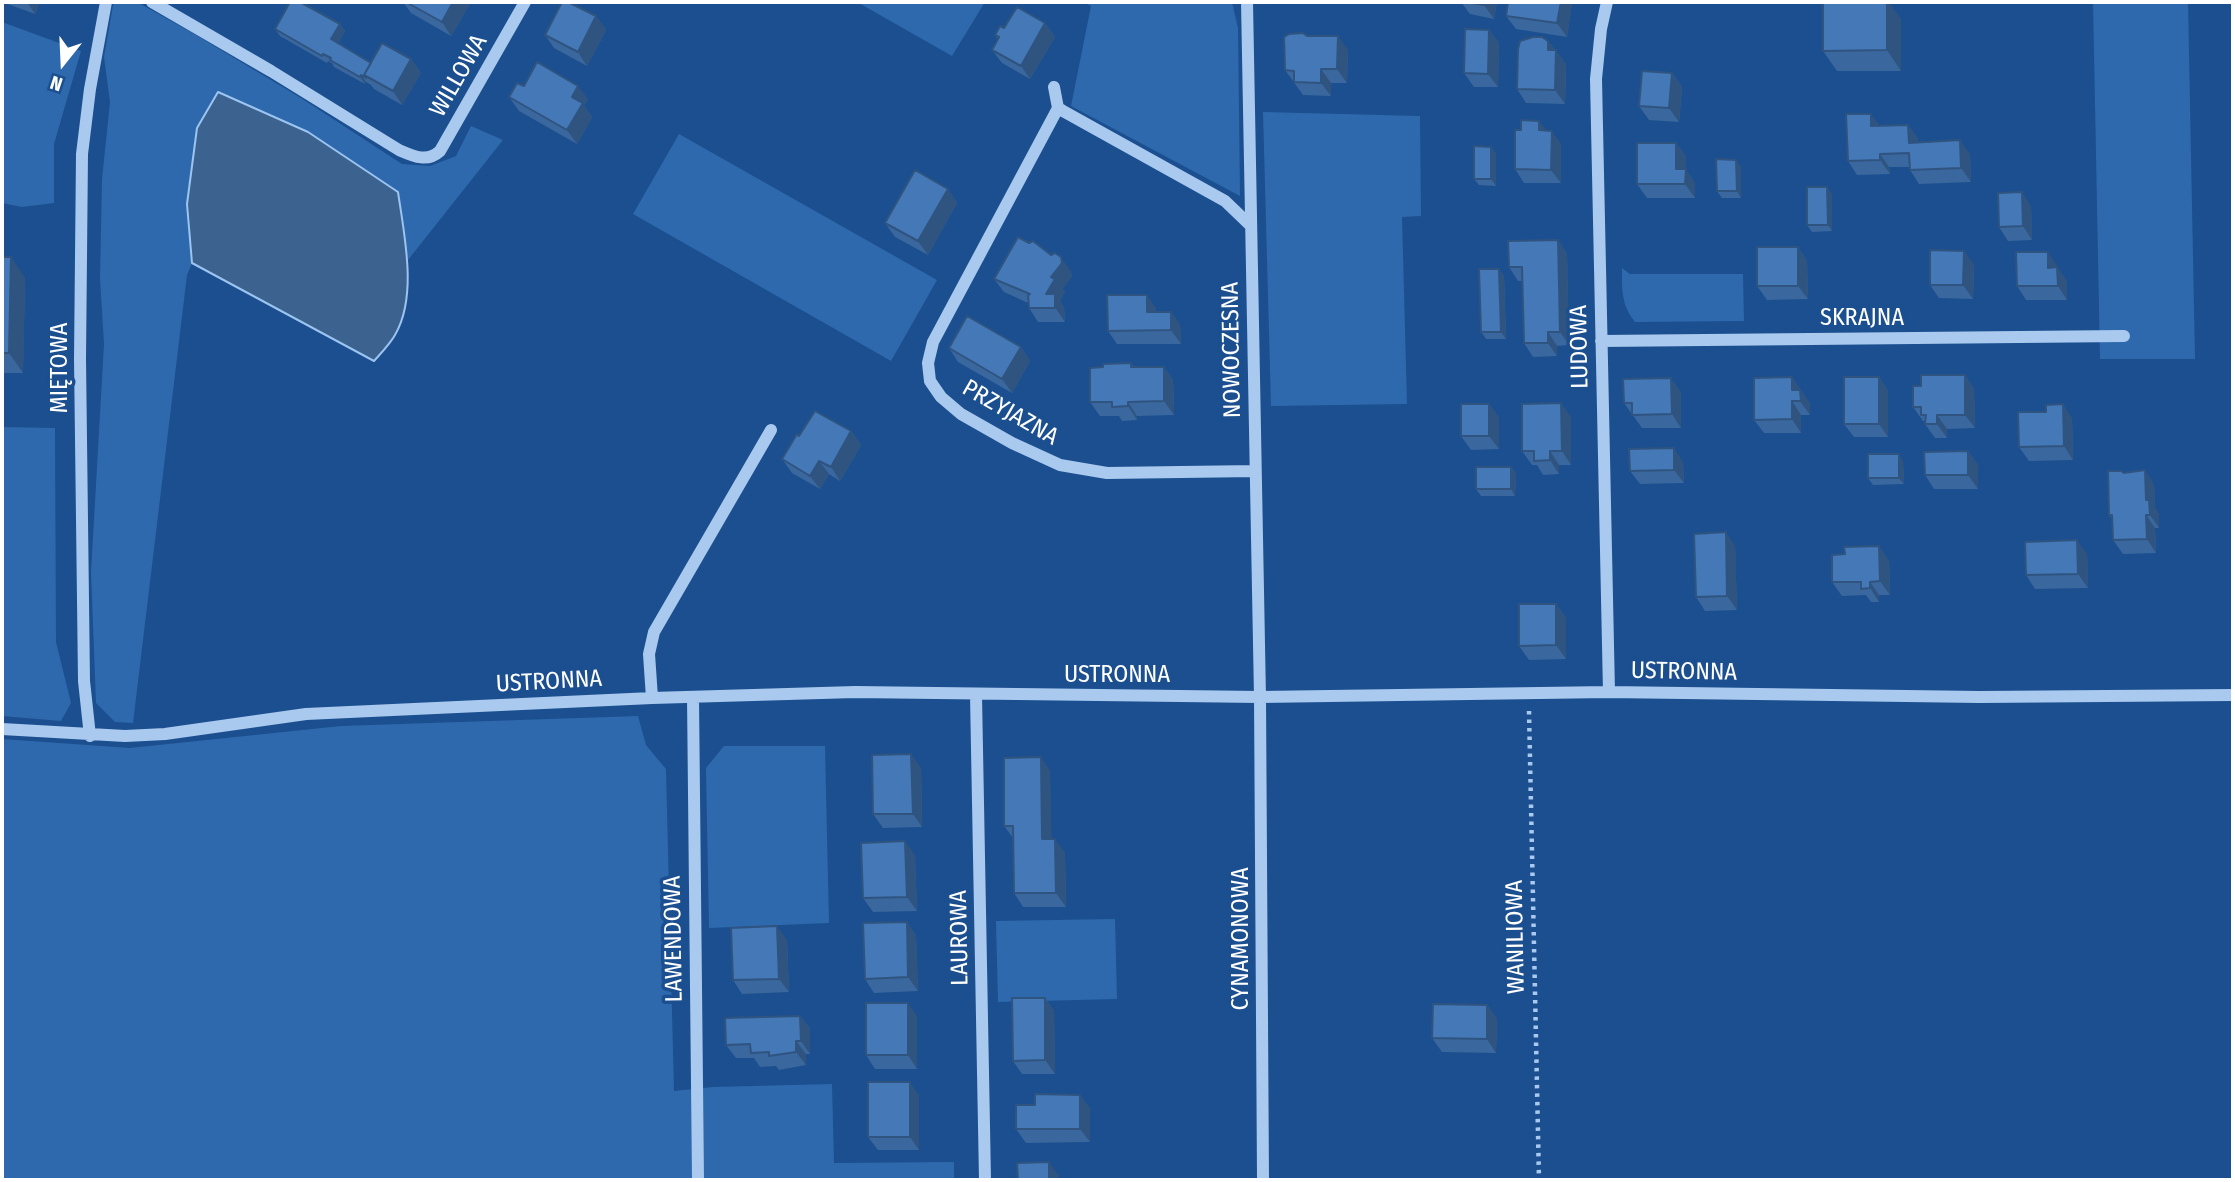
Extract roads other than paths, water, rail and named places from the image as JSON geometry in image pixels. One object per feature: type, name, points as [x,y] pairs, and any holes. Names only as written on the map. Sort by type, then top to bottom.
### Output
[{"type":"street","name":"MIĘTOWA","points":[[90,736],[84,681],[80,359],[82,155],[90,89],[106,2]]},
{"type":"street","name":"WILLOWA","points":[[152,2],[271,71],[398,150],[419,158],[428,158],[440,151],[525,2]]},
{"type":"street","name":"NOWOCZESNA","points":[[1247,2],[1260,697]]},
{"type":"street","name":"LUDOWA","points":[[1606,2],[1596,79],[1609,692]]},
{"type":"street","points":[[1054,87],[1058,108],[1225,201],[1251,226]]},
{"type":"street","name":"PRZYJAZNA","points":[[1058,108],[933,342],[928,363],[930,381],[941,397],[961,414],[1012,443],[1060,465],[1107,473],[1255,471]]},
{"type":"street","name":"SKRAJNA","points":[[1601,341],[2124,336]]},
{"type":"street","points":[[652,698],[649,654],[654,632],[771,430]]},
{"type":"street","name":"USTRONNA","points":[[2,729],[90,736],[165,734],[306,714],[652,698],[855,692],[1260,697],[1609,692],[1980,696],[2233,695]]},
{"type":"street","name":"LAUROWA","points":[[976,695],[985,1180]]},
{"type":"street","name":"CYNAMONOWA","points":[[1260,697],[1263,1180]]},
{"type":"street","name":"LAWENDOWA","points":[[693,698],[698,1180]]}]
